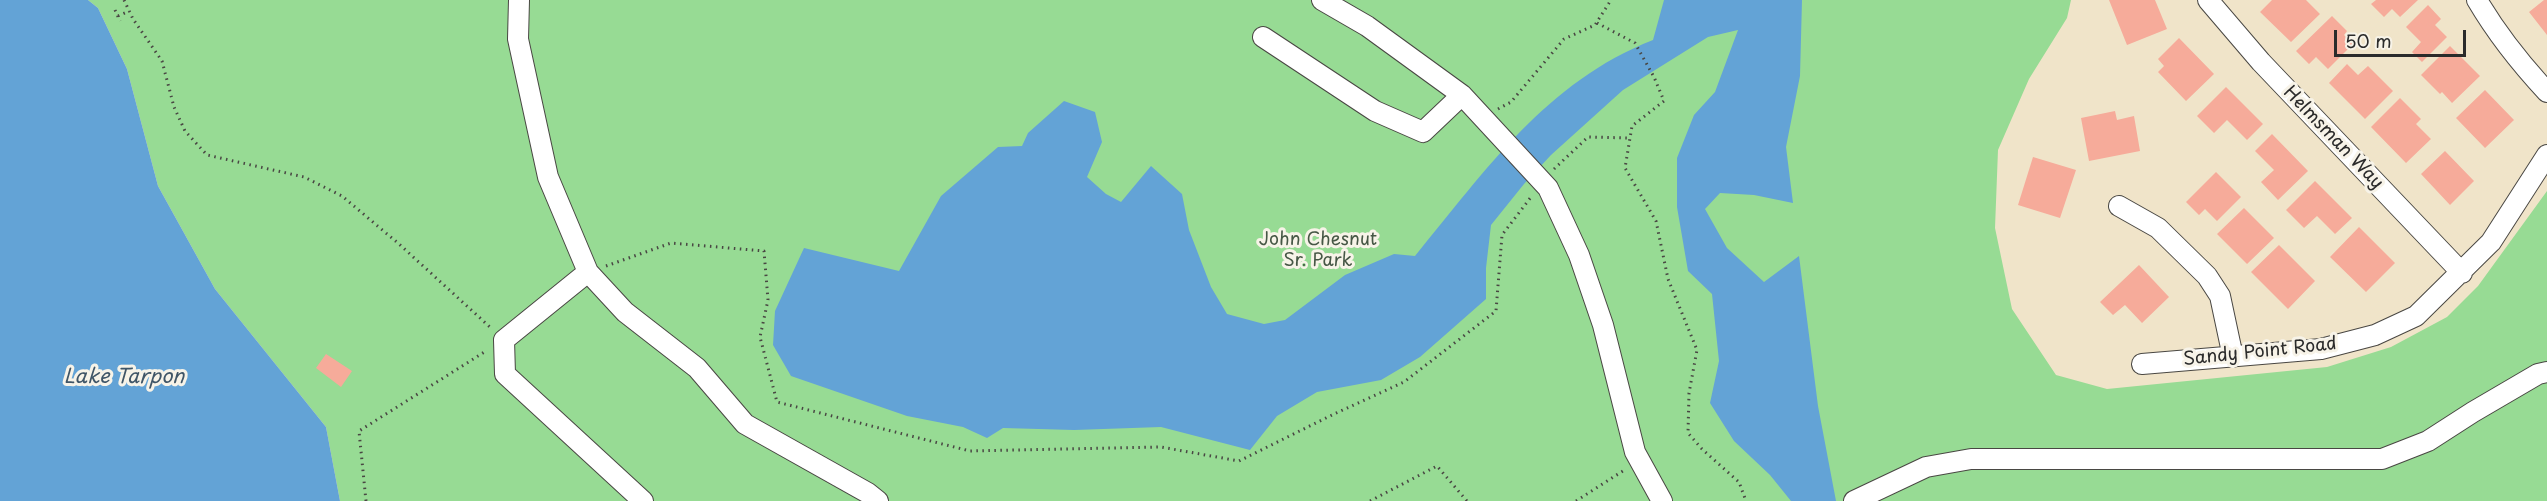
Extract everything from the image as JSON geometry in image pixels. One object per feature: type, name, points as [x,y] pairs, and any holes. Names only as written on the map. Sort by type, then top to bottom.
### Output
[{"type":"street","points":[[519,0],[518,39],[548,177],[588,272],[625,312],[697,368],[745,424],[868,493],[878,501]]},
{"type":"street","points":[[1322,0],[1367,26],[1462,95],[1548,188],[1579,255],[1603,325],[1635,452],[1662,501]]},
{"type":"street","name":"Helmsman Way","points":[[2208,0],[2261,62],[2462,273]]},
{"type":"street","points":[[2477,0],[2491,25],[2520,64],[2547,92]]},
{"type":"street","points":[[1263,37],[1375,111],[1423,132],[1462,95]]},
{"type":"street","name":"Sandy Point Road","points":[[2142,364],[2321,349],[2374,335],[2416,316],[2491,242],[2547,155]]},
{"type":"street","points":[[2119,206],[2158,228],[2208,276],[2220,296],[2233,357]]},
{"type":"street","points":[[588,272],[504,340],[505,374],[643,501]]},
{"type":"street","points":[[1854,501],[1926,467],[1971,459],[2382,459],[2428,441],[2472,412],[2538,374],[2547,372]]},
{"type":"path","points":[[124,0],[162,61],[174,107],[184,131],[207,155],[304,177],[342,196],[399,244],[504,340],[359,431],[366,501]]},
{"type":"path","points":[[1476,110],[1496,111],[1511,102],[1564,39],[1596,23],[1611,0]]},
{"type":"path","points":[[115,10],[120,21]]},
{"type":"path","points":[[118,16],[129,11]]},
{"type":"path","points":[[1596,23],[1635,43],[1664,101],[1632,126],[1625,168],[1656,221],[1668,279],[1697,350],[1689,393],[1688,433],[1702,449],[1739,482],[1746,501]]},
{"type":"path","points":[[588,272],[671,243],[764,252],[768,300],[760,337],[777,402],[970,451],[1161,447],[1239,461],[1404,382],[1496,311],[1502,235],[1540,179],[1588,137],[1630,138]]},
{"type":"path","points":[[1576,501],[1640,459]]},
{"type":"path","points":[[1370,501],[1437,466],[1467,501]]},
{"type":"green space","name":"John Chesnut Sr. Park","points":[[88,0],[2071,0],[2067,18],[2029,79],[1998,150],[1995,228],[2012,309],[2056,375],[2107,389],[2327,367],[2391,347],[2447,317],[2478,286],[2547,191],[2547,501],[340,501],[326,427],[215,289],[158,186],[127,69],[98,8]]},
{"type":"water","name":"Lake Tarpon","points":[[0,0],[88,0],[98,8],[127,69],[158,186],[215,289],[326,427],[340,501],[0,501]]},
{"type":"water","points":[[1664,0],[1802,0],[1800,76],[1786,147],[1793,203],[1754,195],[1720,193],[1705,209],[1727,248],[1764,282],[1799,256],[1818,406],[1836,501],[1791,501],[1770,475],[1734,441],[1710,403],[1719,361],[1712,294],[1688,271],[1677,207],[1677,158],[1694,115],[1715,92],[1738,30],[1708,37],[1623,90],[1551,155],[1491,225],[1486,268],[1486,299],[1420,357],[1381,380],[1317,392],[1277,416],[1250,450],[1161,427],[1074,430],[1003,428],[987,438],[963,427],[907,416],[791,376],[773,345],[775,311],[804,248],[899,271],[941,196],[998,147],[1022,146],[1028,133],[1064,101],[1095,112],[1102,142],[1087,177],[1106,194],[1121,202],[1151,166],[1182,194],[1189,230],[1211,287],[1227,314],[1264,324],[1285,320],[1345,275],[1394,254],[1415,256],[1493,161],[1549,104],[1581,79],[1615,58],[1653,40]]},
{"type":"building","points":[[2109,0],[2155,0],[2167,29],[2127,45]]},
{"type":"building","points":[[2272,0],[2306,0],[2320,14],[2291,42],[2260,12]]},
{"type":"building","points":[[2376,0],[2418,0],[2400,17],[2392,9],[2384,17],[2371,4]]},
{"type":"building","points":[[2547,0],[2547,35],[2529,12]]},
{"type":"building","points":[[2428,5],[2441,19],[2435,25],[2447,37],[2422,62],[2412,52],[2421,42],[2406,27]]},
{"type":"building","points":[[2332,16],[2347,31],[2344,35],[2353,44],[2328,69],[2316,57],[2309,64],[2296,51]]},
{"type":"building","points":[[2179,38],[2214,74],[2186,101],[2158,72],[2164,66],[2158,59]]},
{"type":"building","points":[[2450,46],[2480,76],[2452,103],[2421,75]]},
{"type":"building","points":[[2347,64],[2358,75],[2368,66],[2393,91],[2365,119],[2329,83]]},
{"type":"building","points":[[2226,87],[2263,124],[2247,140],[2227,120],[2214,133],[2197,116]]},
{"type":"building","points":[[2485,90],[2514,120],[2485,148],[2456,118]]},
{"type":"building","points":[[2400,98],[2421,119],[2416,124],[2431,139],[2406,163],[2371,127]]},
{"type":"building","points":[[2115,111],[2117,120],[2134,116],[2140,151],[2089,161],[2081,118]]},
{"type":"building","points":[[2272,134],[2308,171],[2278,200],[2261,182],[2274,170],[2255,151]]},
{"type":"building","points":[[2445,151],[2474,181],[2450,205],[2421,174]]},
{"type":"building","points":[[2033,157],[2076,170],[2060,218],[2018,205]]},
{"type":"building","points":[[2216,172],[2241,197],[2217,221],[2205,209],[2199,215],[2186,202]]},
{"type":"building","points":[[2315,181],[2352,218],[2335,234],[2317,216],[2304,228],[2286,210]]},
{"type":"building","points":[[2244,208],[2274,238],[2247,264],[2217,234]]},
{"type":"building","points":[[2359,227],[2395,263],[2366,292],[2330,257]]},
{"type":"building","points":[[2279,245],[2315,281],[2288,309],[2251,272]]},
{"type":"building","points":[[2139,265],[2169,297],[2142,323],[2125,305],[2113,315],[2100,302]]},
{"type":"building","points":[[326,354],[352,371],[341,387],[316,368]]}]
